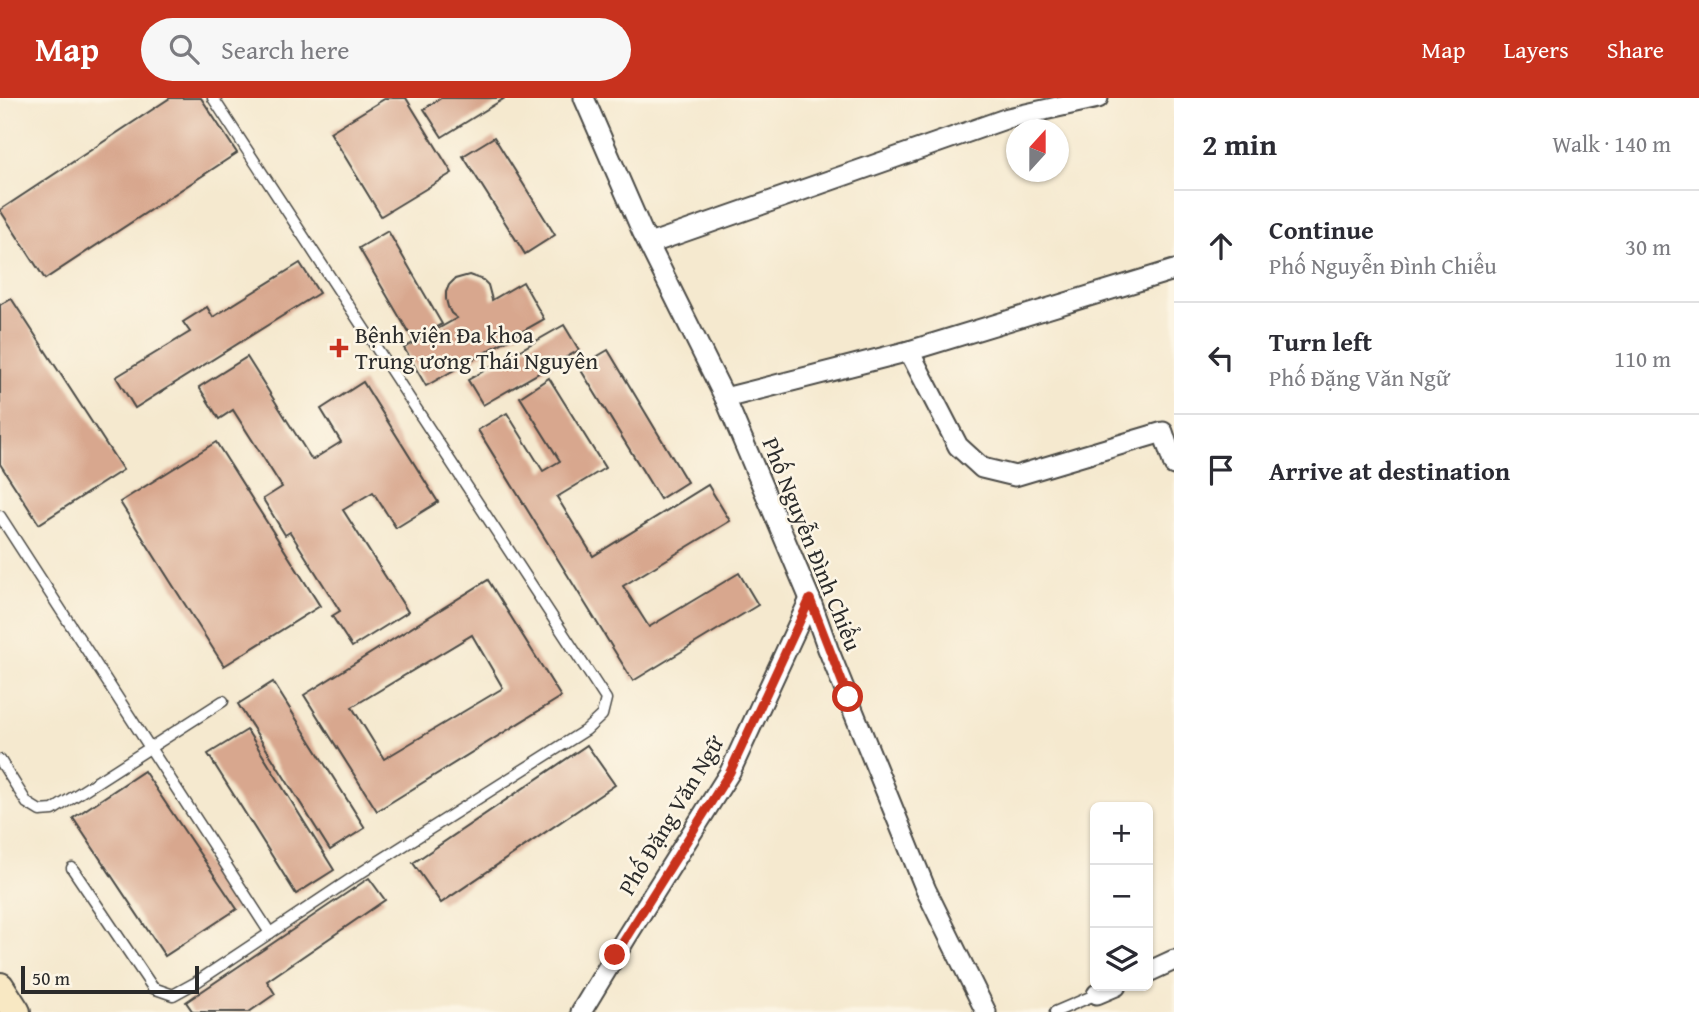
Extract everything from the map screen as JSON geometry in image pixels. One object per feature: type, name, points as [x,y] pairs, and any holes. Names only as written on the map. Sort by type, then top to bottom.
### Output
[{"type":"main road","points":[[0,987],[16,1012]]},
{"type":"street","name":"Phố Nguyễn Đình Chiểu","points":[[584,98],[649,244],[725,398],[810,599],[926,890],[986,1012]]},
{"type":"street","points":[[649,244],[1008,118],[1098,98]]},
{"type":"street","points":[[725,398],[909,351],[1174,270]]},
{"type":"street","points":[[909,351],[958,446],[982,468],[1015,476],[1169,431],[1174,465]]},
{"type":"street","name":"Phố Đặng Văn Ngữ","points":[[581,1012],[730,772],[810,599]]},
{"type":"street","points":[[1153,970],[1174,960]]},
{"type":"street","points":[[1097,994],[1104,991]]},
{"type":"lane","points":[[72,868],[153,988],[173,995],[586,730],[602,715],[606,699],[213,98]]},
{"type":"lane","points":[[0,516],[270,933]]},
{"type":"lane","points":[[0,760],[27,803],[40,811],[53,810],[223,701]]},
{"type":"lane","points":[[1055,1012],[1097,994]]},
{"type":"building","points":[[170,98],[201,98],[237,153],[45,279],[0,210]]},
{"type":"building","points":[[386,98],[406,98],[452,173],[381,216],[330,132]]},
{"type":"building","points":[[441,98],[505,98],[442,137],[424,109]]},
{"type":"building","points":[[494,137],[555,235],[525,254],[463,156]]},
{"type":"building","points":[[388,231],[442,324],[413,340],[359,248]]},
{"type":"building","points":[[300,263],[319,293],[135,408],[116,377],[190,332],[183,322],[207,307],[213,317]]},
{"type":"building","points":[[469,275],[488,285],[492,300],[523,282],[544,319],[426,386],[404,348],[457,318],[448,307],[446,292],[455,279]]},
{"type":"building","points":[[11,298],[123,470],[39,524],[0,464],[0,305]]},
{"type":"building","points":[[564,325],[579,350],[483,405],[468,380]]},
{"type":"building","points":[[608,350],[687,482],[660,499],[579,367]]},
{"type":"building","points":[[247,357],[312,460],[341,442],[321,409],[363,382],[438,502],[396,528],[373,492],[343,510],[408,612],[352,647],[332,616],[340,611],[290,532],[285,535],[263,499],[282,487],[233,410],[219,419],[199,387]]},
{"type":"building","points":[[549,378],[605,468],[557,497],[593,556],[708,485],[730,521],[623,586],[649,627],[739,573],[758,605],[633,681],[478,430],[507,413],[543,471],[560,461],[520,397]]},
{"type":"building","points":[[216,442],[320,606],[224,666],[120,502]]},
{"type":"building","points":[[488,580],[561,697],[377,811],[304,695]],"holes":[[[472,635],[503,688],[384,759],[352,707]]]},
{"type":"building","points":[[273,682],[365,828],[330,850],[238,704]]},
{"type":"building","points":[[247,730],[334,870],[296,894],[208,754]]},
{"type":"building","points":[[587,745],[615,785],[441,903],[413,863]]},
{"type":"building","points":[[144,771],[237,909],[165,956],[73,818]]},
{"type":"building","points":[[369,878],[385,900],[267,981],[275,994],[249,1012],[193,1012],[186,1002]]},
{"type":"place","name":"Bệnh viện Đa khoa Trung ương Thái Nguyên","points":[[339,348]]},
{"type":"route","points":[[615,955],[730,772],[810,599],[848,697]]}]
